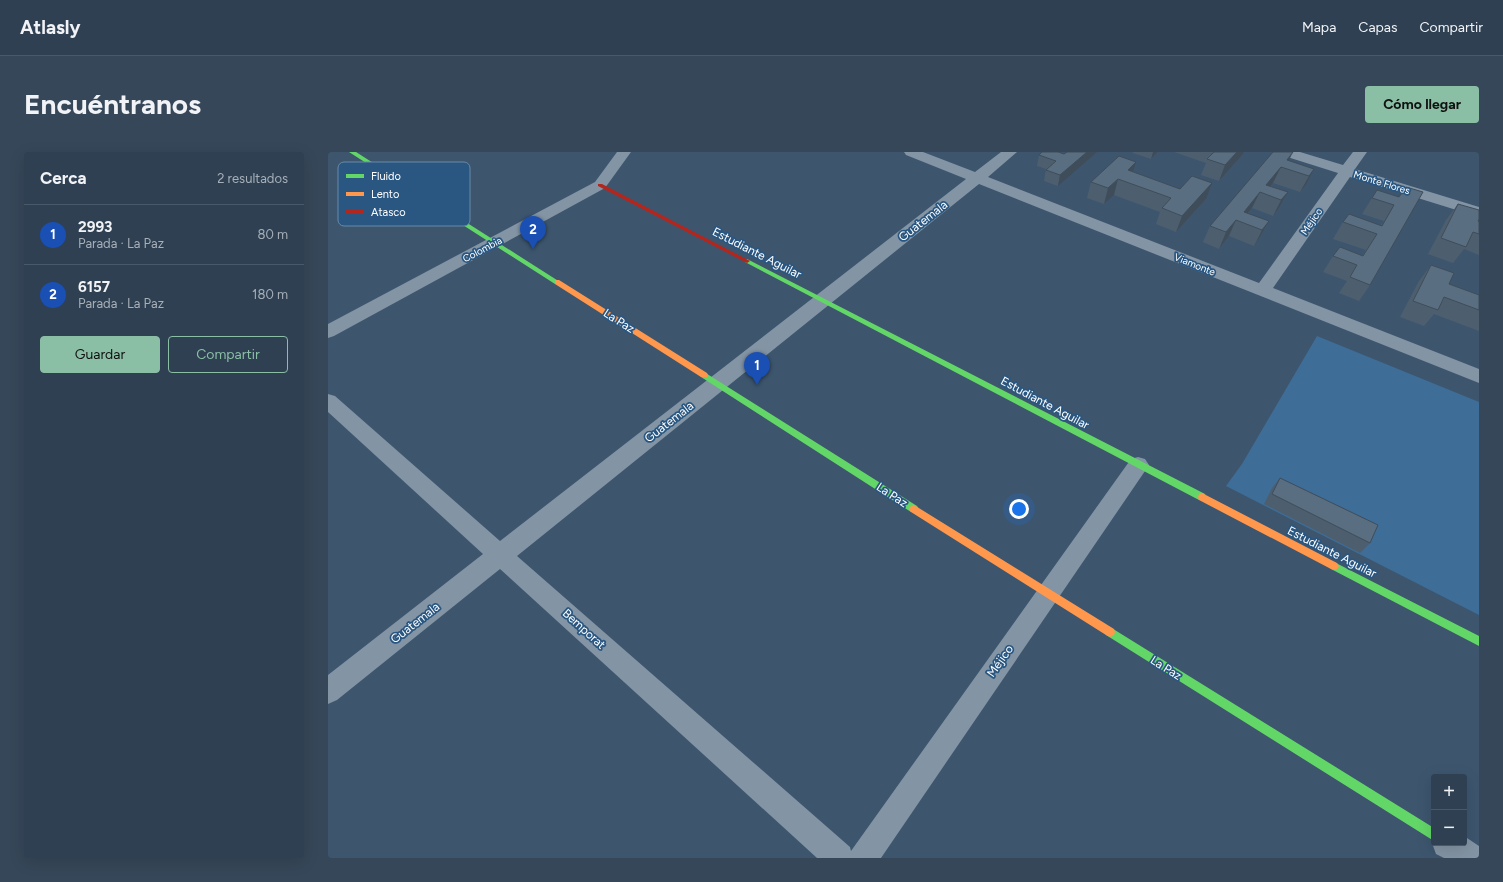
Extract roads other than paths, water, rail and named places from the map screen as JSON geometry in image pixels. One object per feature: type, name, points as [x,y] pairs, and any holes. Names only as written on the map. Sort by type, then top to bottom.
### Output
[{"type":"street","name":"La Paz","points":[[352,152],[368,162]]},
{"type":"street","name":"Colombia","points":[[328,332],[600,185],[624,152]]},
{"type":"street","name":"Viamonte","points":[[911,152],[1479,376]]},
{"type":"street","name":"Guatemala","points":[[328,691],[1010,152]]},
{"type":"street","name":"Monte Flores","points":[[1286,152],[1479,212]]},
{"type":"street","name":"Méjico","points":[[1262,291],[1360,152]]},
{"type":"street","name":"Estudiante Aguilar","points":[[600,185],[1479,641]]},
{"type":"street","name":"La Paz","points":[[469,226],[718,383],[1047,594],[1431,833]]},
{"type":"street","name":"Bemporat","points":[[328,401],[839,858]]},
{"type":"street","name":"Méjico","points":[[863,858],[1138,464]]},
{"type":"street","points":[[1452,846],[1471,858]]},
{"type":"place","name":"6157","points":[[533,249]]},
{"type":"place","name":"2993","points":[[757,385]]}]
